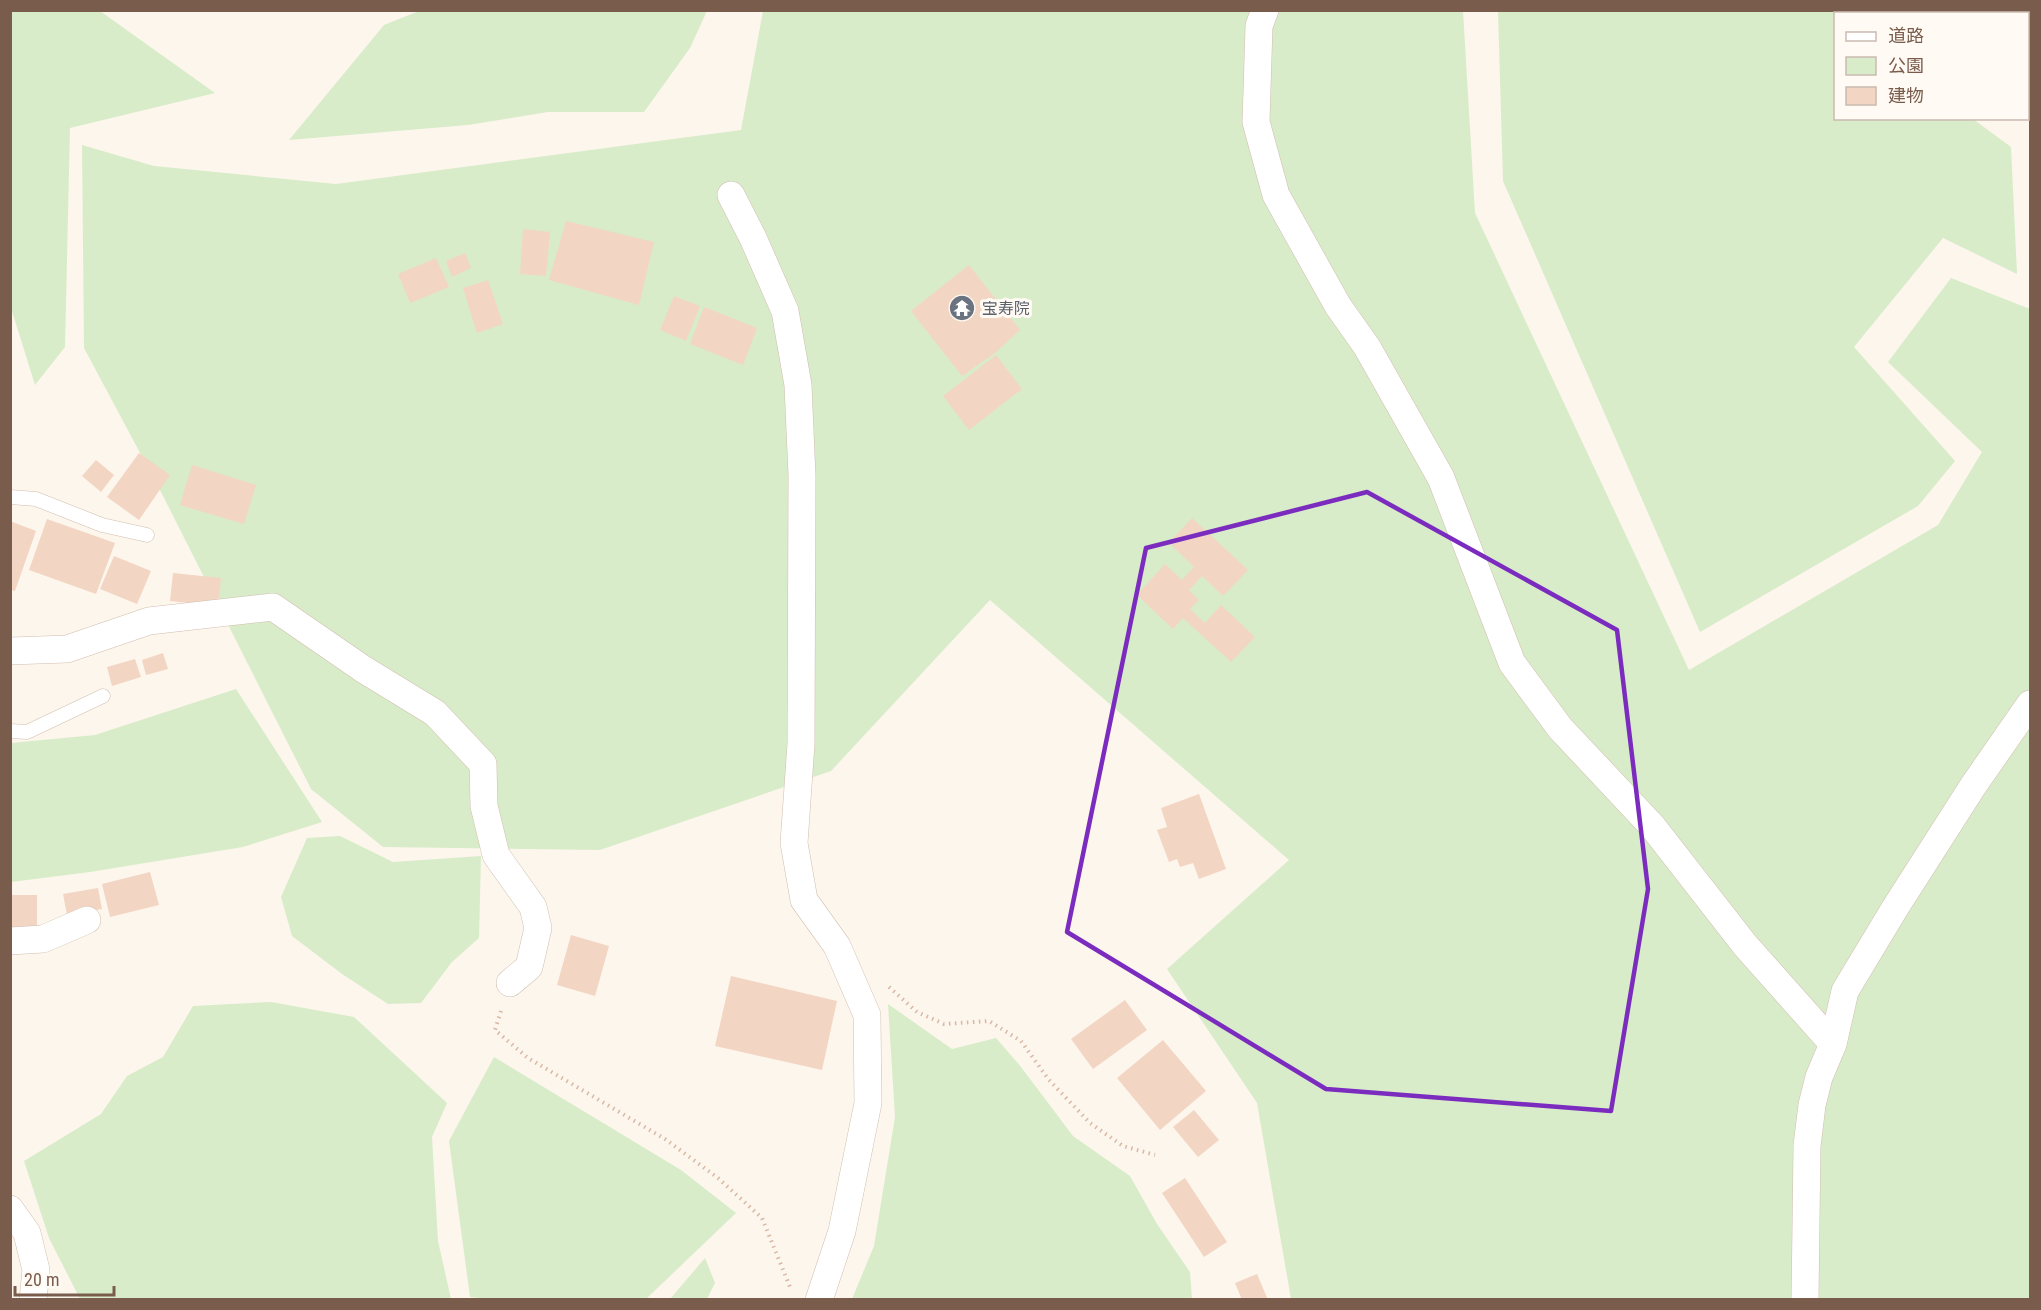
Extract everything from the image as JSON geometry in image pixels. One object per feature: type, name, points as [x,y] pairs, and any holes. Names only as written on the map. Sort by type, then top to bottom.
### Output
[{"type":"street","points":[[1265,10],[1259,26],[1256,122],[1276,195],[1338,306],[1367,347],[1440,478],[1512,663],[1560,728],[1653,827],[1745,945],[1833,1044]]},
{"type":"street","points":[[731,195],[785,311],[798,385],[802,476],[801,744],[794,843],[804,900],[837,946],[867,1015],[868,1103],[842,1231],[819,1299]]},
{"type":"street","points":[[10,651],[67,650],[149,621],[273,608],[363,669],[435,713],[483,764],[484,806],[496,855],[534,907],[538,928],[529,967],[510,983]]},
{"type":"street","points":[[1805,1299],[1807,1146],[1812,1105],[1819,1077],[1833,1044],[1845,991],[1894,908],[1973,786],[2031,704]]},
{"type":"street","points":[[10,941],[43,939],[87,920]]},
{"type":"street","points":[[10,1209],[36,1270],[33,1299]]},
{"type":"lane","points":[[10,497],[36,499],[102,525],[147,536]]},
{"type":"lane","points":[[10,731],[27,732],[103,696]]},
{"type":"path","points":[[851,977],[886,985],[917,1012],[944,1024],[989,1021],[1021,1041],[1049,1080],[1090,1123],[1124,1146],[1155,1155]]},
{"type":"path","points":[[510,983],[495,1030],[528,1058],[664,1139],[718,1178],[762,1218],[790,1284],[790,1292]]},
{"type":"highlighted area","points":[[1367,492],[1617,630],[1648,889],[1611,1111],[1326,1089],[1067,932],[1146,548]]},
{"type":"green space","points":[[10,11],[100,11],[215,93],[70,128],[65,347],[35,385],[11,308]]},
{"type":"green space","points":[[419,11],[707,11],[690,48],[644,112],[548,112],[468,125],[289,140],[384,25]]},
{"type":"green space","points":[[763,11],[1463,11],[1475,213],[1689,670],[1938,525],[1982,452],[1888,362],[1951,278],[2030,309],[2030,1299],[1291,1299],[1257,1103],[1167,969],[1289,860],[990,600],[831,771],[600,850],[383,847],[311,789],[162,494],[84,348],[82,145],[154,166],[336,184],[741,130]]},
{"type":"green space","points":[[1498,11],[1971,11],[1834,12],[1834,120],[1974,120],[2011,147],[2017,274],[1943,238],[1854,347],[1955,461],[1918,506],[1700,632],[1503,181]]},
{"type":"green space","points":[[236,689],[322,822],[243,847],[90,872],[11,882],[11,743],[95,735]]},
{"type":"green space","points":[[340,836],[393,862],[481,856],[479,938],[452,962],[421,1003],[388,1004],[342,974],[292,936],[281,897],[307,838]]},
{"type":"green space","points":[[271,1002],[354,1017],[447,1103],[432,1137],[438,1241],[451,1299],[80,1299],[49,1238],[24,1161],[101,1114],[127,1076],[163,1057],[193,1006]]},
{"type":"green space","points":[[888,1004],[952,1049],[996,1038],[1073,1136],[1130,1176],[1157,1224],[1190,1272],[1192,1299],[852,1299],[874,1246],[895,1117]]},
{"type":"green space","points":[[494,1057],[681,1170],[736,1213],[646,1299],[497,1300],[470,1297],[449,1141]]},
{"type":"green space","points":[[705,1258],[715,1283],[707,1299],[670,1299]]},
{"type":"building","points":[[566,221],[654,242],[639,305],[549,280]]},
{"type":"building","points":[[523,229],[550,232],[546,276],[520,274]]},
{"type":"building","points":[[465,253],[471,268],[452,277],[446,261]]},
{"type":"building","points":[[436,258],[449,287],[410,303],[398,274]]},
{"type":"building","points":[[969,265],[1020,330],[995,353],[962,376],[911,311]]},
{"type":"building","points":[[488,280],[503,324],[477,333],[463,288]]},
{"type":"building","points":[[674,296],[700,306],[686,341],[660,330]]},
{"type":"building","points":[[704,307],[757,328],[743,365],[690,344]]},
{"type":"building","points":[[996,355],[1022,389],[969,430],[943,396]]},
{"type":"building","points":[[139,453],[170,475],[139,520],[107,497]]},
{"type":"building","points":[[96,460],[114,475],[101,492],[82,476]]},
{"type":"building","points":[[192,465],[256,485],[244,524],[180,505]]},
{"type":"building","points":[[1192,518],[1248,570],[1223,596],[1202,576],[1189,590],[1199,600],[1190,609],[1205,623],[1221,605],[1255,637],[1231,662],[1183,618],[1173,629],[1137,595],[1165,564],[1182,580],[1194,567],[1169,543]]},
{"type":"building","points":[[47,519],[115,543],[96,594],[29,570]]},
{"type":"building","points":[[10,521],[36,531],[15,591],[10,590]]},
{"type":"building","points":[[114,556],[151,571],[137,604],[100,589]]},
{"type":"building","points":[[173,573],[221,578],[218,606],[170,601]]},
{"type":"building","points":[[163,653],[168,669],[146,675],[142,660]]},
{"type":"building","points":[[135,659],[141,677],[112,686],[107,667]]},
{"type":"building","points":[[1199,794],[1226,869],[1199,879],[1193,863],[1180,867],[1177,859],[1169,862],[1157,830],[1167,827],[1161,808]]},
{"type":"building","points":[[150,872],[159,905],[110,917],[102,884]]},
{"type":"building","points":[[98,888],[102,909],[67,915],[63,894]]},
{"type":"building","points":[[10,895],[37,895],[37,932],[10,932]]},
{"type":"building","points":[[571,935],[609,946],[595,996],[557,985]]},
{"type":"building","points":[[731,976],[837,1001],[822,1070],[715,1046]]},
{"type":"building","points":[[1125,1000],[1147,1030],[1093,1069],[1071,1039]]},
{"type":"building","points":[[1163,1040],[1206,1091],[1160,1130],[1117,1078]]},
{"type":"building","points":[[1194,1110],[1219,1140],[1198,1157],[1173,1127]]},
{"type":"building","points":[[1185,1178],[1227,1242],[1204,1257],[1162,1193]]},
{"type":"building","points":[[1257,1274],[1268,1300],[1242,1300],[1235,1283]]},
{"type":"place","name":"宝寿院","points":[[962,308]]}]
